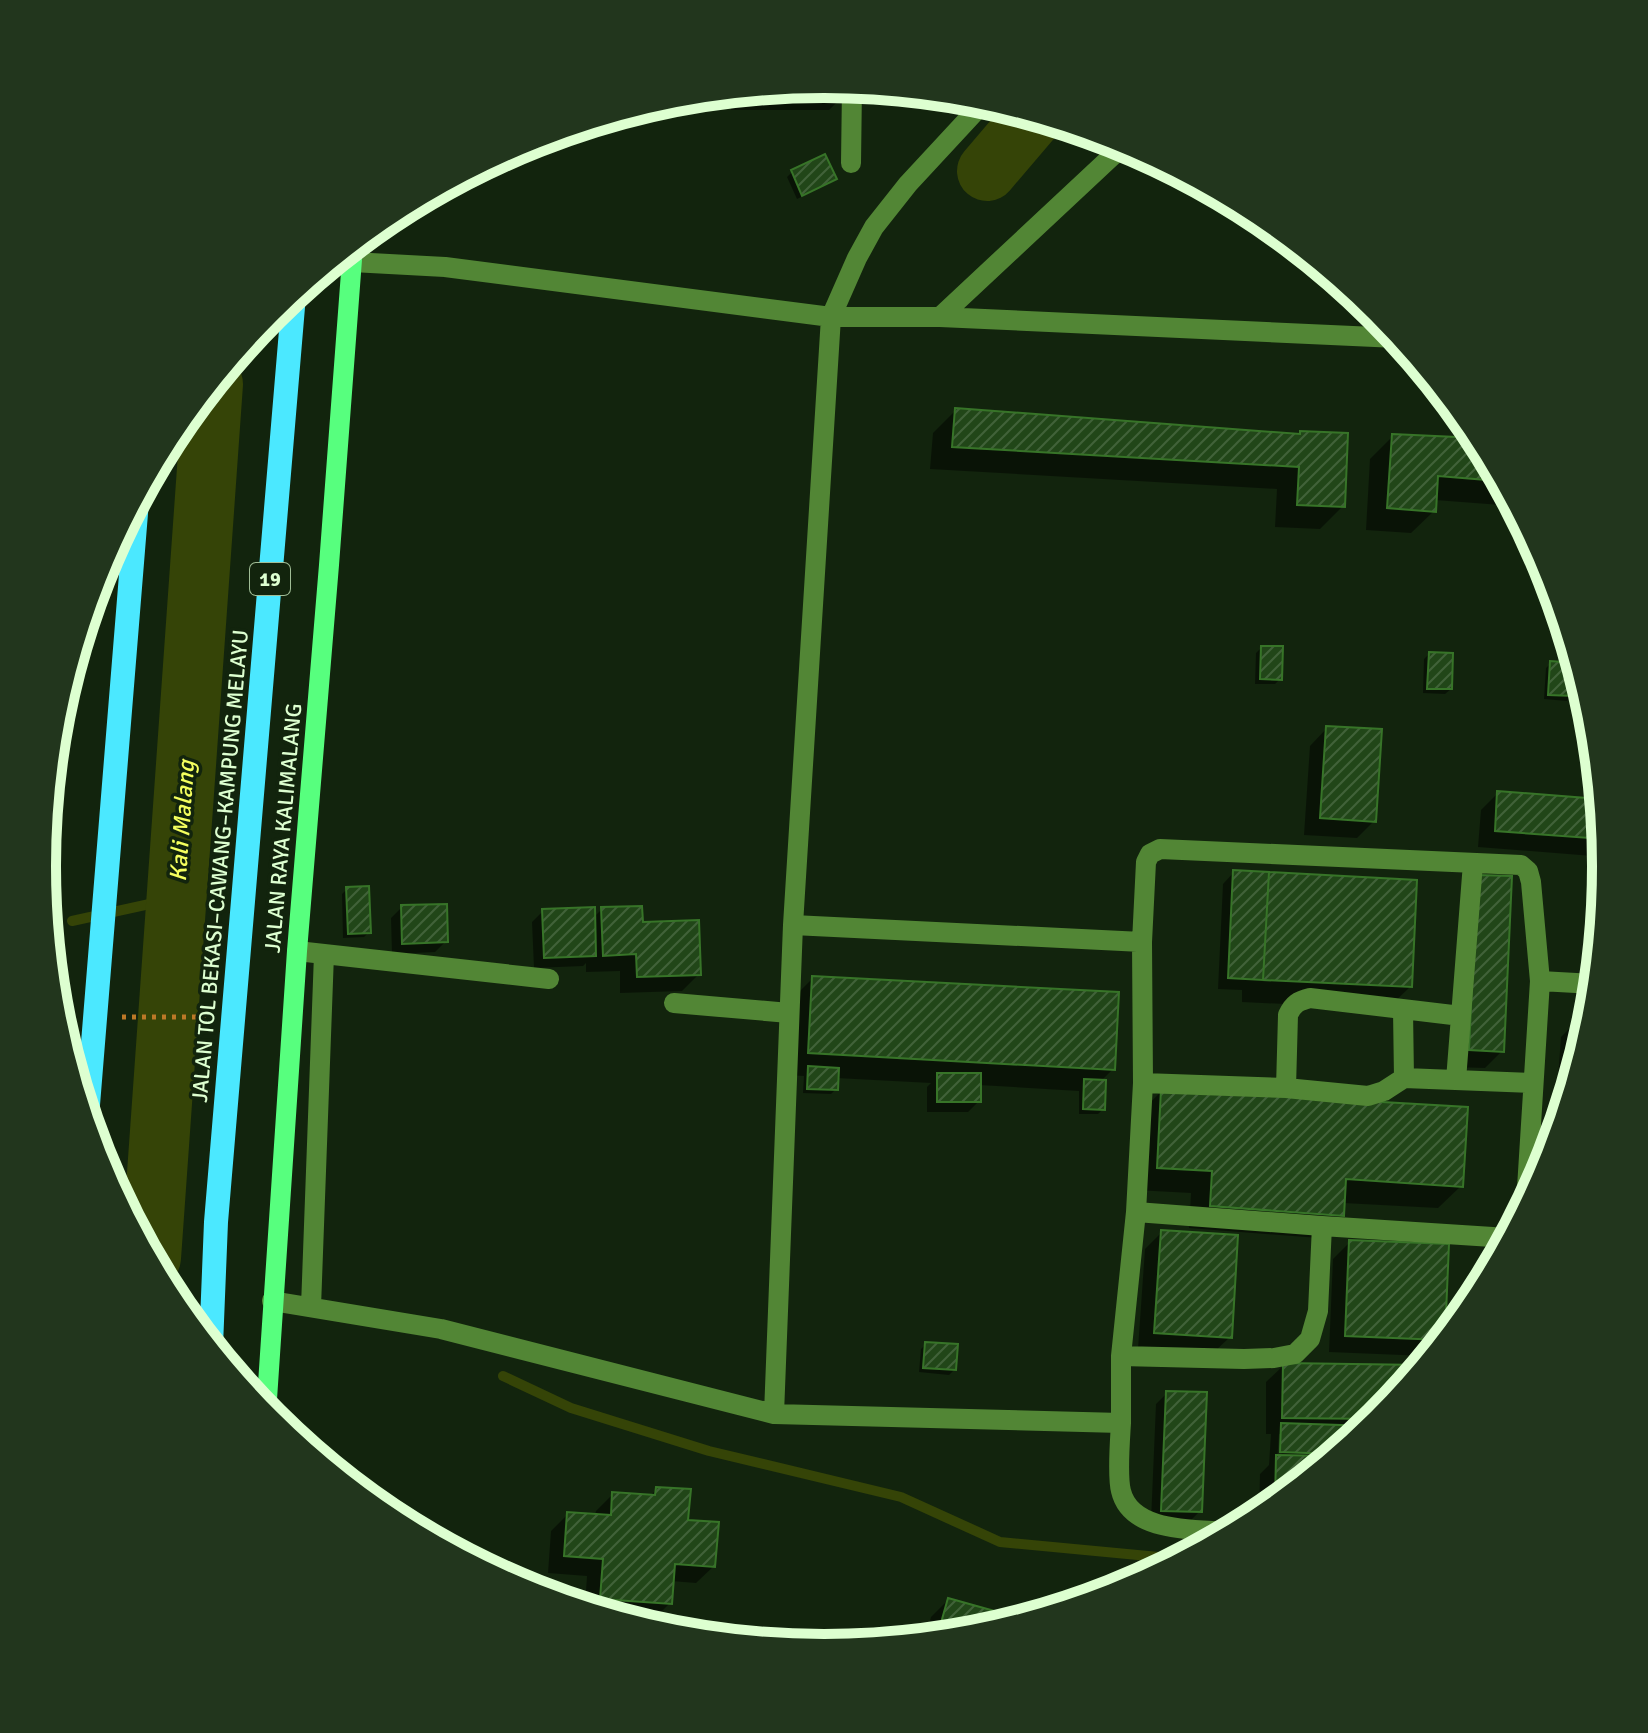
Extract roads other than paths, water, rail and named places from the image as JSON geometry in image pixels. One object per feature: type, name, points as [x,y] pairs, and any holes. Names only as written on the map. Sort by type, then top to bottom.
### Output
[{"type":"highway","name":"JALAN TOL BEKASI–CAWANG–KAMPUNG MELAYU","points":[[212,1329],[216,1222],[293,312]]},
{"type":"highway","points":[[89,1088],[135,527]]},
{"type":"main road","name":"JALAN RAYA KALIMALANG","points":[[267,1395],[297,951],[353,260]]},
{"type":"street","points":[[851,163],[852,99]]},
{"type":"street","points":[[774,1414],[793,925],[831,317],[874,227],[973,113]]},
{"type":"street","points":[[940,317],[1113,155]]},
{"type":"street","points":[[359,255],[831,317],[940,317],[1380,337]]},
{"type":"street","points":[[1211,1530],[1158,1525],[1139,1518],[1127,1505],[1120,1490],[1121,1356],[1136,1212],[1143,1083],[1142,942],[1146,862],[1150,854],[1160,849],[1521,865],[1528,871],[1531,882],[1540,981],[1527,1174]]},
{"type":"street","points":[[1456,1080],[1473,863]]},
{"type":"street","points":[[793,925],[1142,942]]},
{"type":"street","points":[[297,951],[549,979]]},
{"type":"street","points":[[311,1307],[324,954]]},
{"type":"street","points":[[1540,981],[1582,983]]},
{"type":"street","points":[[1286,1088],[1288,1015],[1298,1001],[1310,998],[1461,1016]]},
{"type":"street","points":[[674,1003],[789,1013]]},
{"type":"street","points":[[1403,1010],[1404,1078]]},
{"type":"street","points":[[1143,1083],[1286,1088],[1368,1096],[1384,1091],[1404,1078],[1532,1083]]},
{"type":"street","points":[[1136,1212],[1496,1237]]},
{"type":"street","points":[[1121,1356],[1244,1359],[1295,1354],[1310,1339],[1318,1311],[1322,1226]]},
{"type":"street","points":[[272,1301],[441,1329],[774,1414],[1121,1423]]},
{"type":"waterway","points":[[987,171],[1026,126]]},
{"type":"waterway","name":"Kali Malang","points":[[152,1238],[212,404]]},
{"type":"waterway","points":[[72,921],[177,898]]},
{"type":"waterway","points":[[503,1376],[571,1408],[709,1451],[901,1497],[1000,1542],[1159,1557]]}]
